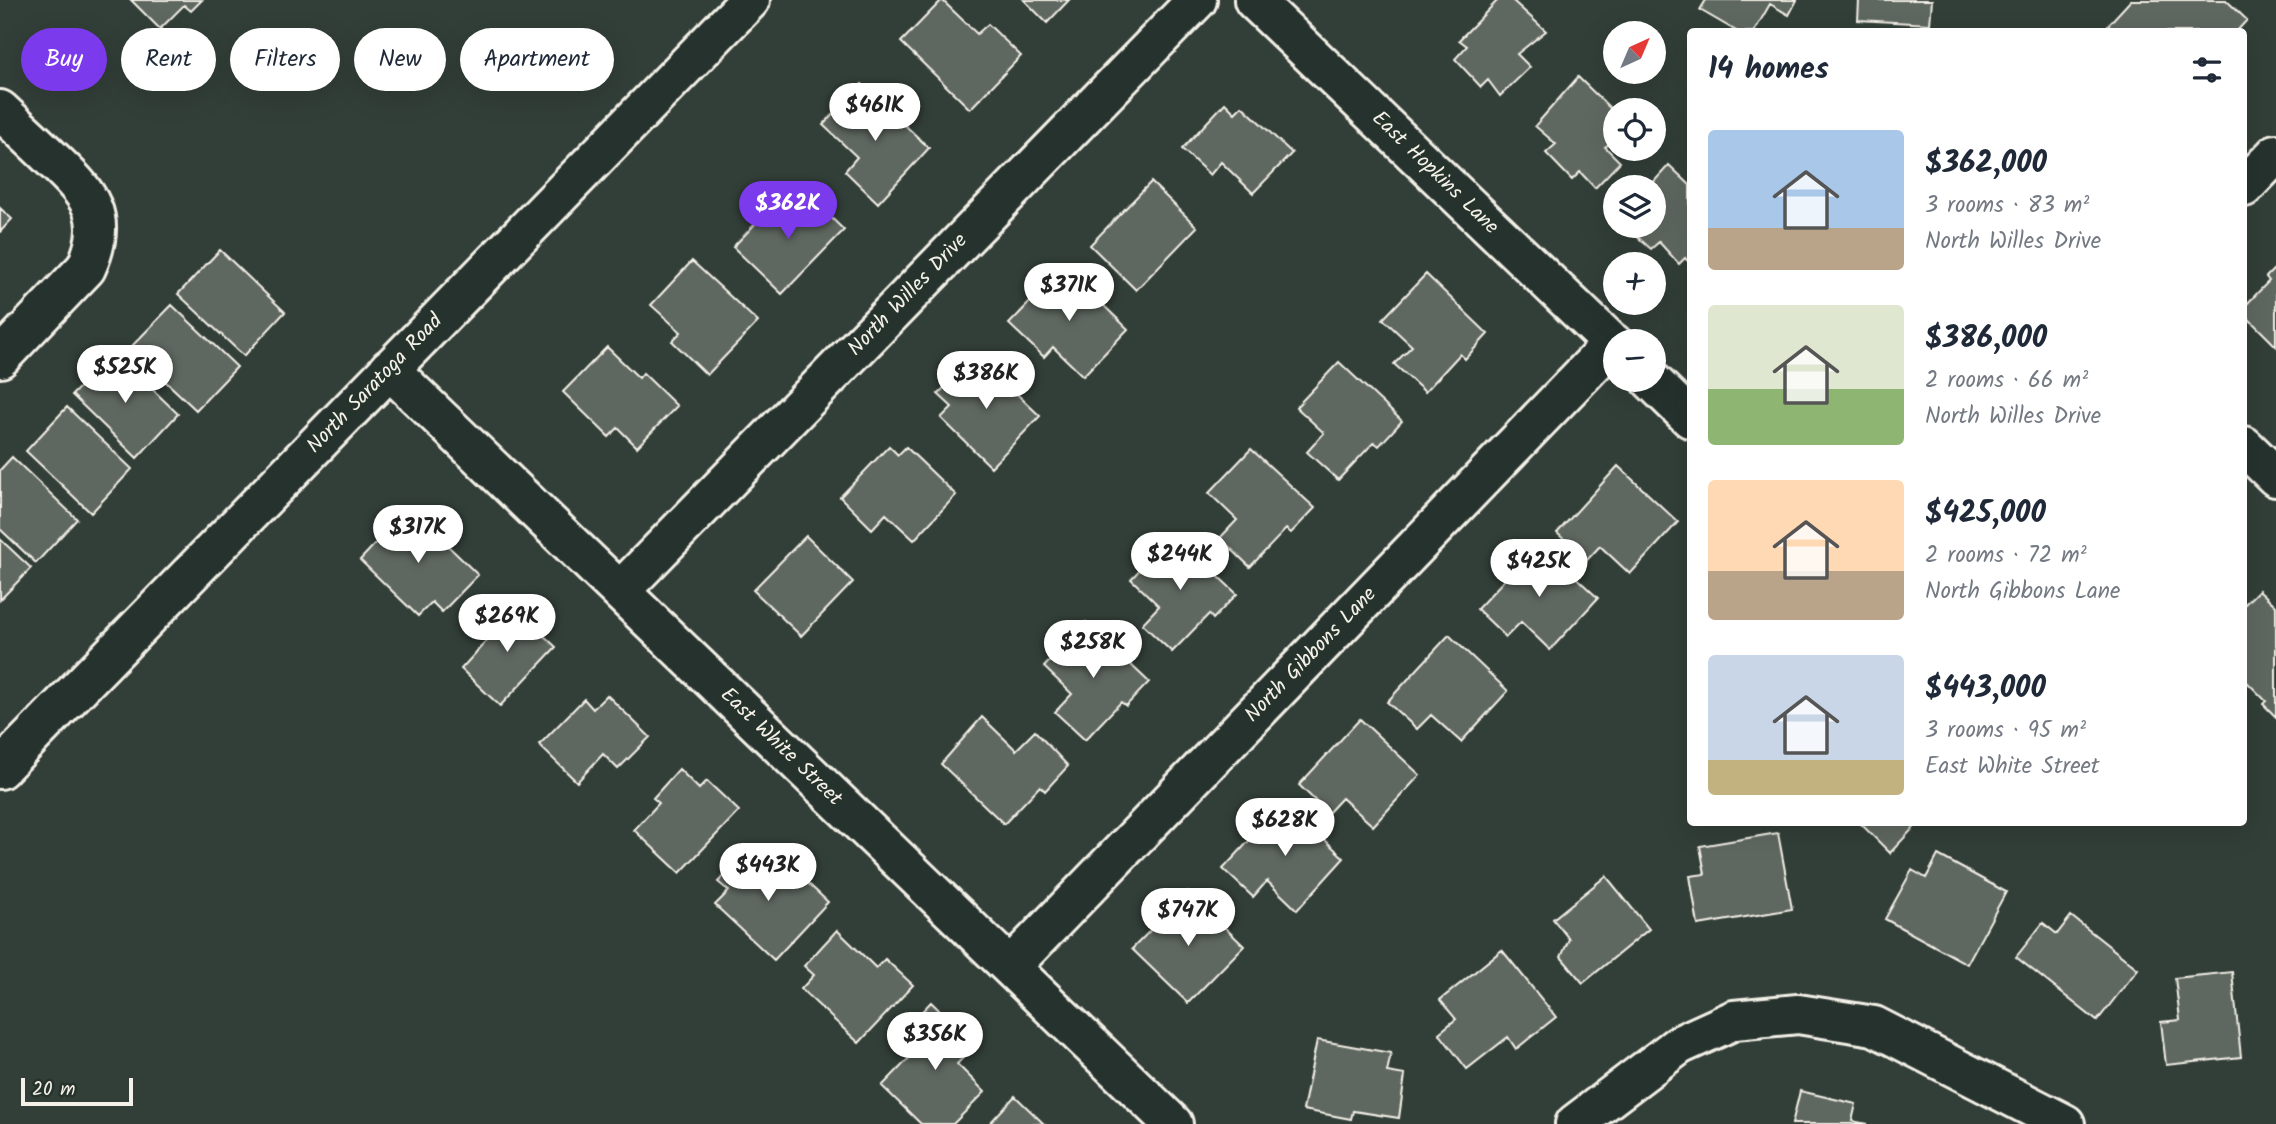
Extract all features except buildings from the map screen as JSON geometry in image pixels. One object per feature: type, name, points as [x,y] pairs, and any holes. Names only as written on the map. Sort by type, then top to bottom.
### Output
[{"type":"street","name":"North Saratoga Road","points":[[2,764],[750,0]]},
{"type":"street","name":"North Willes Drive","points":[[620,591],[1197,0]]},
{"type":"street","name":"East Hopkins Lane","points":[[1254,0],[1603,333]]},
{"type":"street","points":[[0,110],[76,182],[88,197],[95,214],[97,233],[94,251],[86,268],[0,358]]},
{"type":"street","points":[[2247,184],[2276,153]]},
{"type":"street","name":"North Gibbons Lane","points":[[1010,967],[1603,355]]},
{"type":"street","name":"East White Street","points":[[390,369],[1173,1124]]},
{"type":"street","points":[[1663,392],[1687,415]]},
{"type":"street","points":[[2247,449],[2276,477]]},
{"type":"street","points":[[1575,1124],[1679,1045],[1734,1020],[1798,1014],[1874,1026],[2065,1124]]}]
